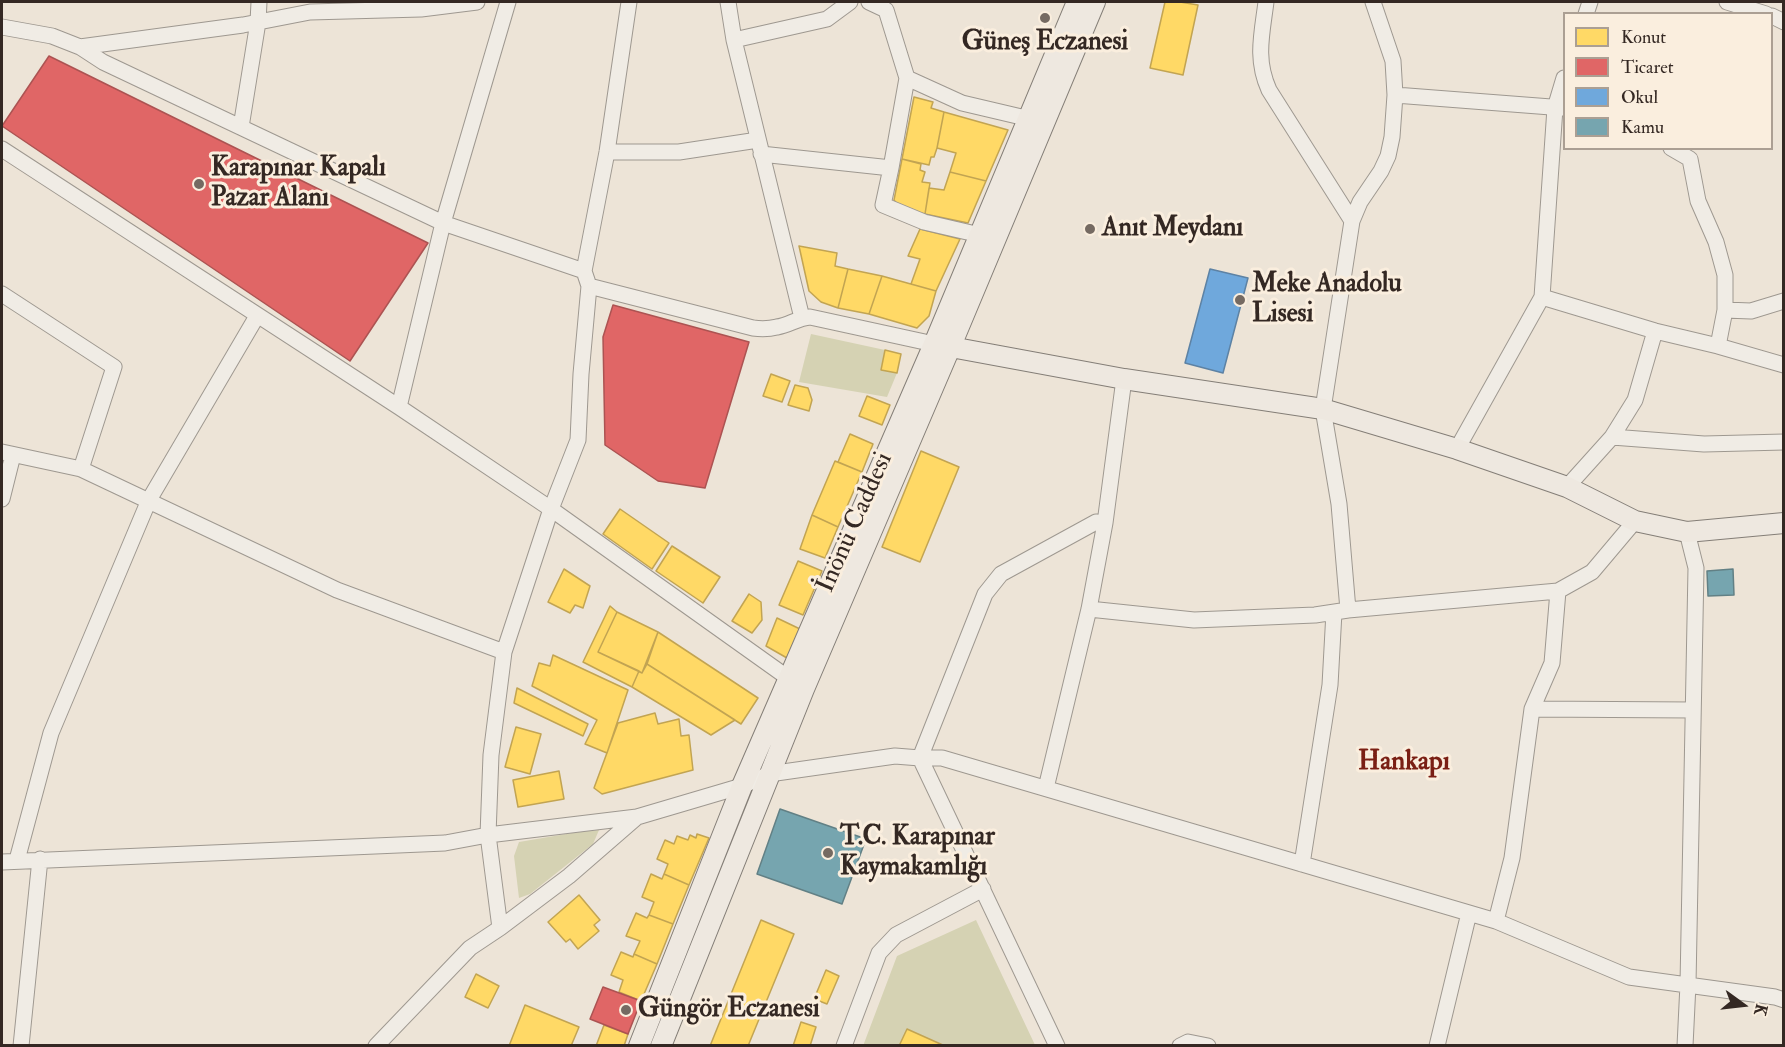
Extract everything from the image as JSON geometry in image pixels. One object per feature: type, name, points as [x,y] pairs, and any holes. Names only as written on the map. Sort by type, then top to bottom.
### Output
[{"type":"main road","name":"İnönü Caddesi","points":[[942,346],[980,235],[1077,2]]},
{"type":"main road","name":"İnönü Caddesi","points":[[639,1046],[742,786],[796,684],[942,346],[1095,2]]},
{"type":"main road","points":[[942,346],[1124,379],[1323,409],[1457,449],[1567,487],[1635,520],[1687,532],[1784,523]]},
{"type":"main road","name":"İnönü Caddesi","points":[[661,1046],[769,774],[796,684]]},
{"type":"street","points":[[241,128],[258,22],[259,2]]},
{"type":"street","points":[[80,47],[258,22],[310,12],[421,9],[477,2]]},
{"type":"street","points":[[399,407],[443,223],[508,2]]},
{"type":"street","points":[[500,928],[488,836],[491,755],[504,652],[550,509],[578,440],[586,279],[629,2]]},
{"type":"street","points":[[728,2],[734,40],[801,318]]},
{"type":"street","points":[[734,40],[827,19],[850,2]]},
{"type":"street","points":[[869,2],[886,10],[907,78],[883,206],[924,222],[980,235]]},
{"type":"street","points":[[1266,2],[1260,57],[1262,74],[1269,90],[1352,221]]},
{"type":"street","points":[[1302,864],[1341,611],[1339,504],[1323,409],[1352,221],[1360,202],[1381,171],[1388,156],[1392,137],[1395,95],[1392,61],[1373,2]]},
{"type":"street","points":[[1727,2],[1762,12]]},
{"type":"street","points":[[2,27],[52,36],[80,47],[103,62],[443,223],[586,279],[753,328],[779,327],[801,318],[810,317],[942,346]]},
{"type":"street","points":[[907,78],[962,103],[1029,119]]},
{"type":"street","points":[[1457,449],[1533,317],[1542,297],[1563,86]]},
{"type":"street","points":[[1395,95],[1560,108]]},
{"type":"street","points":[[606,152],[679,152],[759,147],[891,168]]},
{"type":"street","points":[[1674,150],[1690,159],[1698,201],[1716,242],[1725,275],[1725,310],[1718,346]]},
{"type":"street","points":[[2,151],[399,407],[550,509],[796,684]]},
{"type":"street","points":[[2,294],[114,367],[81,469]]},
{"type":"street","points":[[1542,297],[1655,332],[1718,346],[1784,365]]},
{"type":"street","points":[[1725,310],[1751,311],[1784,301]]},
{"type":"street","points":[[257,316],[149,500],[51,733],[9,861],[445,843],[637,817],[742,786],[769,774],[894,756],[942,758],[1496,921],[1629,977],[1784,1000]]},
{"type":"street","points":[[1567,487],[1612,437],[1635,400],[1655,332]]},
{"type":"street","points":[[1046,788],[1089,609],[1105,522],[1124,379]]},
{"type":"street","points":[[1612,437],[1704,444],[1784,442]]},
{"type":"street","points":[[2,499],[7,453],[81,469],[337,590],[504,652]]},
{"type":"street","points":[[1089,609],[1194,620],[1315,615],[1558,591],[1592,572],[1635,520]]},
{"type":"street","points":[[1058,1046],[920,758],[986,594],[1001,574],[1095,522],[1105,522]]},
{"type":"street","points":[[1685,1046],[1696,568],[1687,532]]},
{"type":"street","points":[[1496,921],[1512,858],[1532,709],[1552,663],[1558,591]]},
{"type":"street","points":[[1532,709],[1693,710]]},
{"type":"street","points":[[376,1046],[470,948],[570,876],[637,817]]},
{"type":"street","points":[[21,1046],[40,859]]},
{"type":"street","points":[[844,1046],[879,953],[896,935],[983,889]]},
{"type":"street","points":[[1437,1046],[1469,913]]},
{"type":"street","points":[[1180,1046],[1188,1042],[1208,1046]]},
{"type":"shaded area","points":[[811,334],[885,350],[881,369],[897,373],[887,397],[799,382]]},
{"type":"shaded area","points":[[599,830],[593,844],[530,894],[519,898],[514,856],[519,842]]},
{"type":"shaded area","points":[[976,920],[1035,1045],[863,1046],[897,956]]},
{"type":"building: Konut","points":[[1165,2],[1198,5],[1183,75],[1150,68]]},
{"type":"building: Konut","points":[[914,97],[933,102],[931,108],[944,112],[937,148],[929,165],[902,159]]},
{"type":"building: Konut","points":[[944,112],[1008,130],[986,181],[950,172],[956,153],[937,148]]},
{"type":"building: Konut","points":[[902,159],[921,164],[920,170],[925,172],[922,182],[930,183],[925,214],[901,209],[894,200]]},
{"type":"building: Konut","points":[[950,172],[986,181],[968,223],[925,214],[929,188],[944,190]]},
{"type":"building: Konut","points":[[920,229],[960,239],[936,291],[911,284],[920,259],[908,256]]},
{"type":"building: Konut","points":[[799,246],[837,253],[835,266],[848,269],[838,308],[821,302],[809,291]]},
{"type":"building: Konut","points":[[848,269],[882,276],[869,314],[838,308]]},
{"type":"building: Konut","points":[[882,276],[936,291],[929,316],[917,328],[869,314]]},
{"type":"building: Konut","points":[[885,350],[901,354],[897,373],[881,370]]},
{"type":"building: Konut","points":[[771,374],[790,381],[782,402],[763,396]]},
{"type":"building: Konut","points":[[795,385],[808,388],[812,400],[809,411],[788,405]]},
{"type":"building: Konut","points":[[867,396],[890,405],[882,425],[859,416]]},
{"type":"building: Konut","points":[[850,434],[873,444],[862,472],[838,462]]},
{"type":"building: Konut","points":[[921,451],[959,467],[920,562],[882,547]]},
{"type":"building: Konut","points":[[835,461],[862,472],[838,527],[812,515]]},
{"type":"building: Konut","points":[[620,509],[669,543],[652,569],[603,534]]},
{"type":"building: Konut","points":[[812,515],[838,527],[825,558],[800,549]]},
{"type":"building: Konut","points":[[672,546],[720,577],[703,603],[656,571]]},
{"type":"building: Konut","points":[[798,561],[822,571],[803,615],[779,605]]},
{"type":"building: Konut","points":[[564,569],[590,586],[583,608],[575,605],[570,613],[548,602]]},
{"type":"building: Konut","points":[[749,594],[761,602],[762,620],[752,633],[732,621]]},
{"type":"building: Konut","points":[[610,606],[617,612],[598,652],[639,671],[632,687],[583,662]]},
{"type":"building: Konut","points":[[617,612],[658,632],[642,673],[598,652]]},
{"type":"building: Konut","points":[[777,618],[800,629],[787,658],[766,646]]},
{"type":"building: Konut","points":[[658,632],[758,698],[741,724],[647,664]]},
{"type":"building: Konut","points":[[553,655],[628,690],[607,753],[585,744],[597,720],[532,686],[539,663],[550,666]]},
{"type":"building: Konut","points":[[647,664],[735,720],[711,735],[632,687],[639,671],[642,673]]},
{"type":"building: Konut","points":[[517,688],[588,724],[583,736],[514,703]]},
{"type":"building: Konut","points":[[655,713],[658,724],[679,719],[681,736],[689,735],[693,770],[602,794],[594,788],[618,723]]},
{"type":"building: Konut","points":[[516,727],[541,734],[530,774],[505,767]]},
{"type":"building: Konut","points":[[559,771],[564,799],[518,807],[513,780]]},
{"type":"building: Konut","points":[[697,834],[709,838],[689,885],[664,874],[668,864],[657,859],[665,840],[674,844],[677,836],[688,840],[690,835],[696,838]]},
{"type":"building: Konut","points":[[651,874],[662,879],[664,874],[689,885],[673,924],[649,915],[654,902],[642,897]]},
{"type":"building: Konut","points":[[579,895],[600,920],[594,925],[599,931],[578,949],[570,939],[566,942],[548,922]]},
{"type":"building: Konut","points":[[636,913],[673,924],[657,964],[634,954],[640,941],[626,936]]},
{"type":"building: Konut","points":[[761,920],[794,934],[748,1046],[710,1046]]},
{"type":"building: Konut","points":[[621,952],[633,957],[634,954],[657,964],[641,1001],[619,992],[623,980],[611,975]]},
{"type":"building: Konut","points":[[826,970],[839,976],[827,1004],[814,999]]},
{"type":"building: Konut","points":[[476,974],[499,986],[488,1008],[465,997]]},
{"type":"building: Konut","points":[[525,1005],[579,1027],[571,1046],[509,1046]]},
{"type":"building: Konut","points":[[801,1022],[816,1027],[810,1046],[793,1046]]},
{"type":"building: Konut","points":[[604,1025],[628,1034],[624,1046],[596,1046]]},
{"type":"building: Konut","points":[[907,1029],[945,1046],[899,1046]]},
{"type":"building: Ticaret","name":"Karapınar Kapalı Pazar Alanı","points":[[49,56],[428,243],[350,361],[2,126]]},
{"type":"building: Ticaret","points":[[613,305],[749,342],[705,488],[658,481],[605,445],[603,337]]},
{"type":"building: Ticaret","points":[[603,987],[641,1001],[628,1034],[590,1019]]},
{"type":"building: Okul","points":[[1210,269],[1248,278],[1223,373],[1185,363]]},
{"type":"building: Kamu","points":[[1733,569],[1734,595],[1708,596],[1707,571]]},
{"type":"building: Kamu","name":"T.C. Karapınar Kaymakamlığı","points":[[780,809],[866,839],[842,904],[757,874]]},
{"type":"place","name":"Güneş Eczanesi","points":[[1045,18]]},
{"type":"place","name":"Karapınar Kapalı Pazar Alanı","points":[[199,184]]},
{"type":"place","name":"Anıt Meydanı","points":[[1090,229]]},
{"type":"place","name":"Meke Anadolu Lisesi","points":[[1240,300]]},
{"type":"place","name":"T.C. Karapınar Kaymakamlığı","points":[[828,853]]},
{"type":"place","name":"Güngör Eczanesi","points":[[626,1010]]},
{"type":"district","name":"Hankapı","points":[[1404,763]]}]
